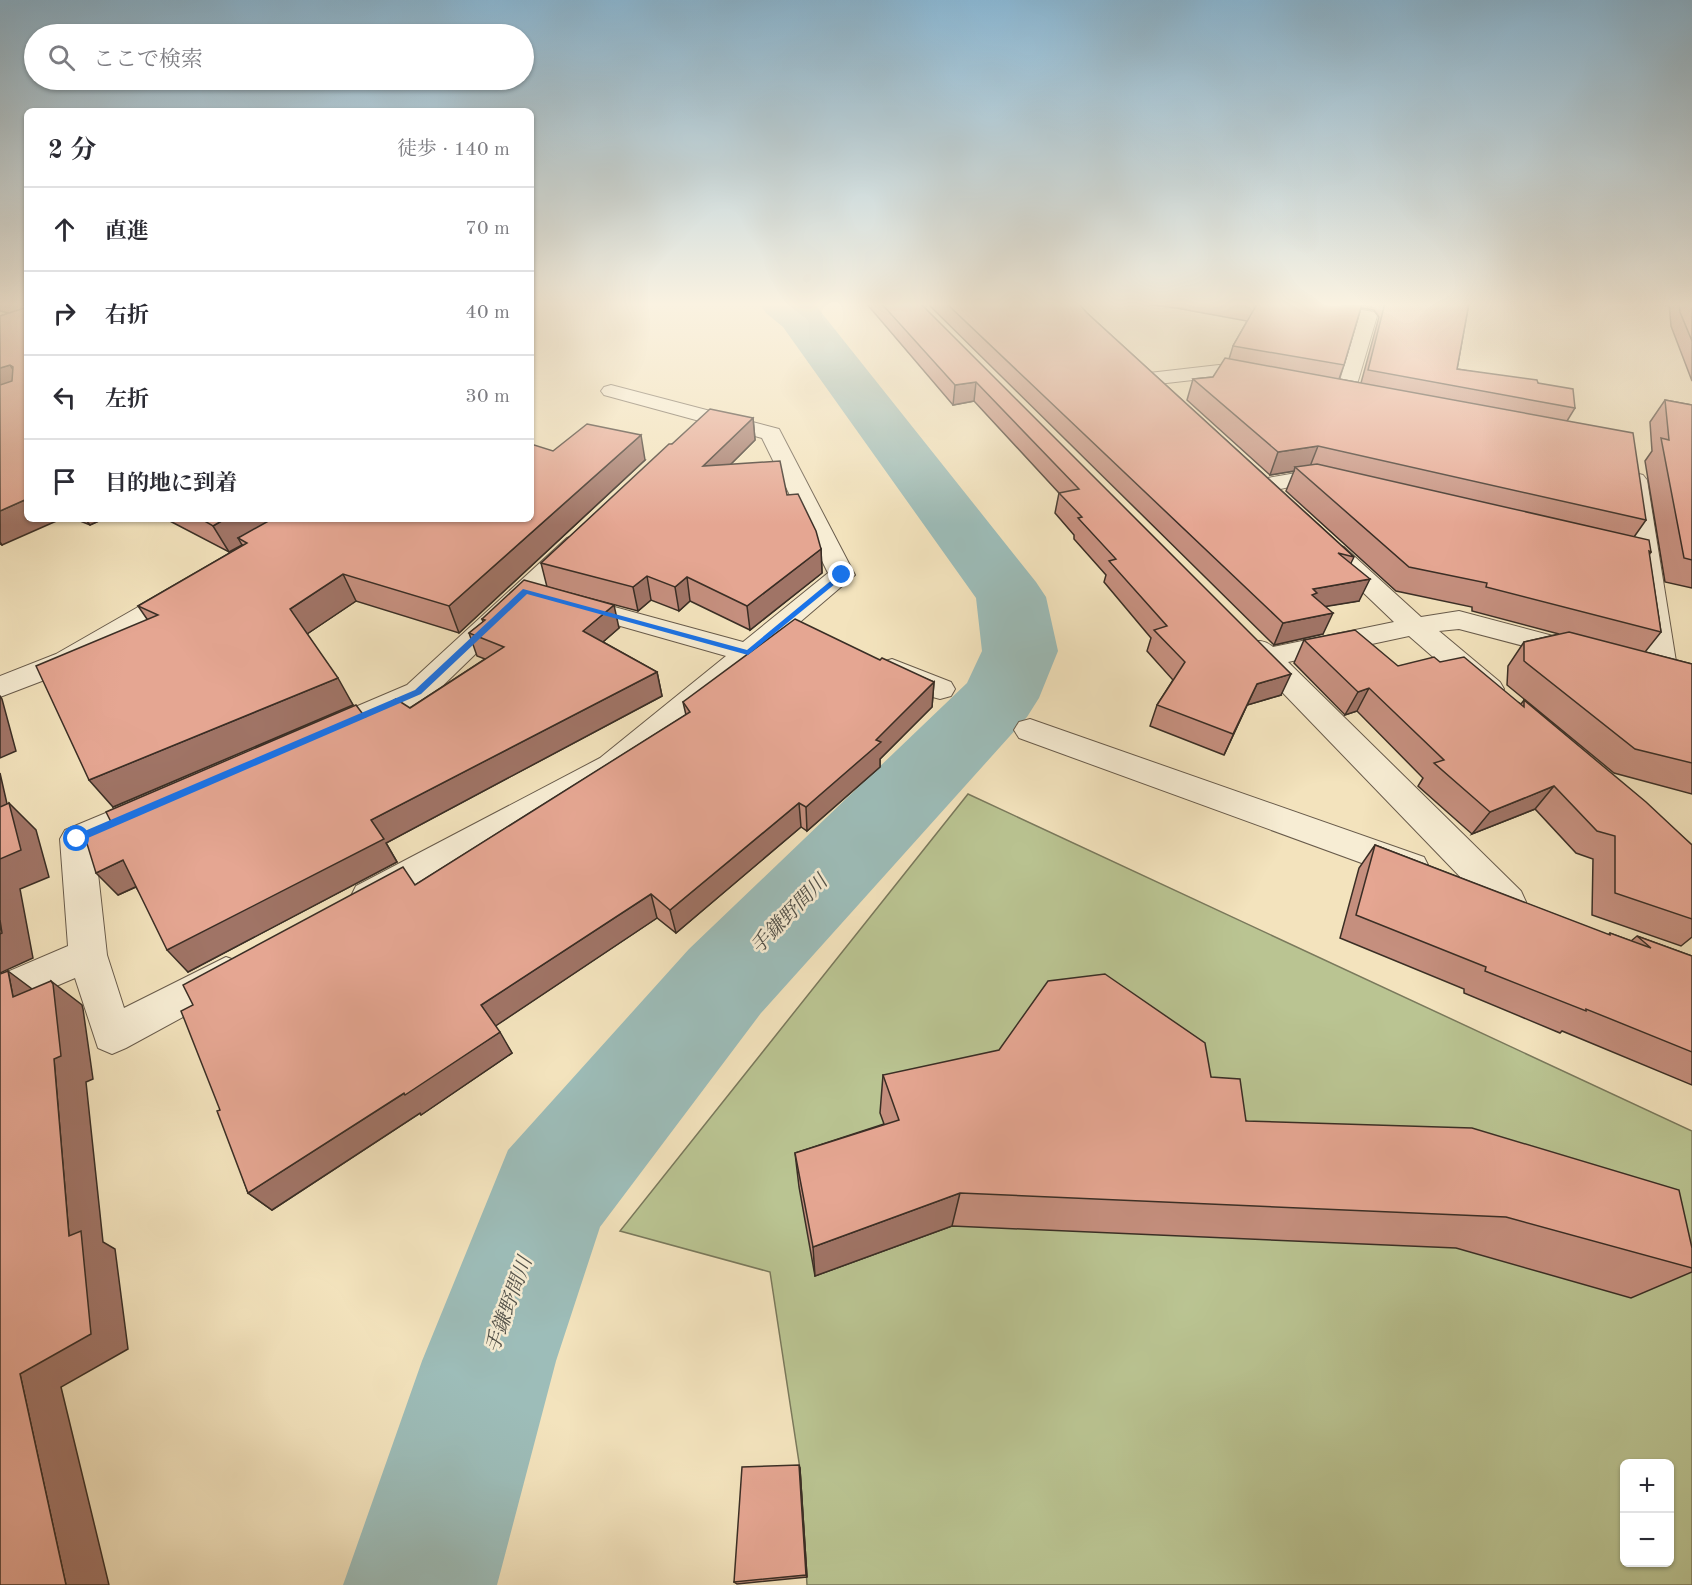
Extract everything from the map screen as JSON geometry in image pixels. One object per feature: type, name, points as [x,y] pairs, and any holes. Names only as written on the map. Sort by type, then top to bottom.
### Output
[{"type":"street","points":[[1147,377],[1174,402]]},
{"type":"street","points":[[1255,377],[1276,381]]},
{"type":"street","points":[[1346,394],[1351,377]]},
{"type":"street","points":[[1323,390],[1369,398]]},
{"type":"street","points":[[340,912],[611,766],[842,575],[771,434],[611,391]]},
{"type":"street","points":[[683,441],[708,417]]},
{"type":"street","points":[[1632,460],[1635,555],[1652,671],[1692,682]]},
{"type":"street","points":[[1289,509],[1256,478],[1308,478],[1355,489]]},
{"type":"street","points":[[297,744],[418,692],[592,528]]},
{"type":"street","points":[[1314,532],[1416,626],[1505,702]]},
{"type":"street","points":[[0,687],[66,661],[208,578]]},
{"type":"street","points":[[525,591],[748,653]]},
{"type":"street","points":[[1266,658],[1416,626],[1459,620],[1606,659]]},
{"type":"street","points":[[783,624],[814,637]]},
{"type":"street","points":[[1241,633],[1508,903]]},
{"type":"street","points":[[867,658],[940,689]]},
{"type":"street","points":[[1030,730],[1541,914]]},
{"type":"street","points":[[154,806],[77,839],[88,955],[112,1035],[257,957]]},
{"type":"street","points":[[0,993],[88,955]]},
{"type":"green space","points":[[968,794],[1692,1131],[1692,1585],[807,1585],[800,1469],[770,1272],[620,1231]]},
{"type":"building","points":[[12,377],[24,377],[24,500],[0,511],[0,385],[12,381]]},
{"type":"building","points":[[948,377],[994,377],[1291,674],[1257,684],[1233,734],[1157,705],[1185,662],[1154,630],[1167,626],[1109,561],[1116,559],[1078,518],[1082,517],[1059,493],[1079,489],[976,382],[955,385]]},
{"type":"building","points":[[1024,377],[1157,377],[1354,557],[1338,553],[1370,579],[1313,589],[1317,593],[1312,595],[1333,613],[1283,623]]},
{"type":"building","points":[[1328,377],[1633,433],[1646,520],[1318,446],[1278,452],[1193,379]]},
{"type":"building","points":[[1406,377],[1515,377],[1537,380],[1538,383],[1573,389],[1575,408]]},
{"type":"building","points":[[1665,400],[1692,405],[1692,560],[1684,558],[1661,438],[1669,440]]},
{"type":"building","points":[[710,409],[753,418],[703,466],[780,461],[787,495],[798,494],[816,531],[821,549],[747,606],[687,577],[675,587],[647,576],[633,587],[541,563],[669,444],[672,444]]},
{"type":"building","points":[[587,424],[641,435],[449,606],[343,574],[290,609],[338,678],[89,780],[36,666],[158,615],[138,606],[247,543],[238,538],[267,522],[534,522],[534,445],[553,451]]},
{"type":"building","points":[[1317,464],[1649,540],[1661,632],[1486,587],[1487,583],[1409,567],[1295,467]]},
{"type":"building","points":[[206,522],[220,522],[213,526]]},
{"type":"building","points":[[524,580],[614,605],[583,631],[657,672],[371,820],[384,839],[167,950],[123,860],[96,873],[84,834],[111,822],[106,812],[356,705],[365,717],[396,699],[410,708],[504,647],[469,633]]},
{"type":"building","points":[[795,619],[880,660],[882,658],[934,682],[876,740],[881,742],[806,807],[799,803],[670,910],[651,894],[481,1005],[500,1032],[405,1095],[404,1093],[248,1193],[217,1111],[220,1110],[181,1011],[193,1005],[183,985],[403,867],[415,885],[690,712],[683,702]]},
{"type":"building","points":[[1355,630],[1398,666],[1434,657],[1440,662],[1464,657],[1524,707],[1524,700],[1646,802],[1692,845],[1692,919],[1615,893],[1615,836],[1597,831],[1554,786],[1490,812],[1434,763],[1444,760],[1369,688],[1358,692],[1304,640]]},
{"type":"building","points":[[1569,632],[1692,664],[1692,763],[1635,749],[1524,661],[1524,642]]},
{"type":"building","points":[[9,803],[21,850],[0,859],[0,807]]},
{"type":"building","points":[[1375,845],[1610,935],[1610,933],[1651,948],[1637,936],[1692,956],[1692,1052],[1485,971],[1486,967],[1356,915]]},
{"type":"building","points":[[8,971],[13,997],[51,981],[53,984],[61,1056],[54,1059],[69,1236],[81,1231],[91,1334],[20,1374],[66,1585],[0,1585],[0,974]]},
{"type":"building","points":[[1105,974],[1205,1043],[1211,1077],[1240,1079],[1246,1121],[1472,1128],[1679,1190],[1692,1248],[1692,1268],[1506,1217],[960,1193],[813,1247],[795,1153],[899,1120],[883,1075],[999,1050],[1048,981]]},
{"type":"building","points":[[799,1465],[806,1575],[734,1582],[742,1467]]},
{"type":"waterway","name":"手鎌野間川","points":[[420,1585],[489,1361],[551,1193],[725,981],[999,698],[1020,651],[1011,597],[845,377]]},
{"type":"route","points":[[77,839],[418,692],[525,591],[748,653],[842,575]]}]
